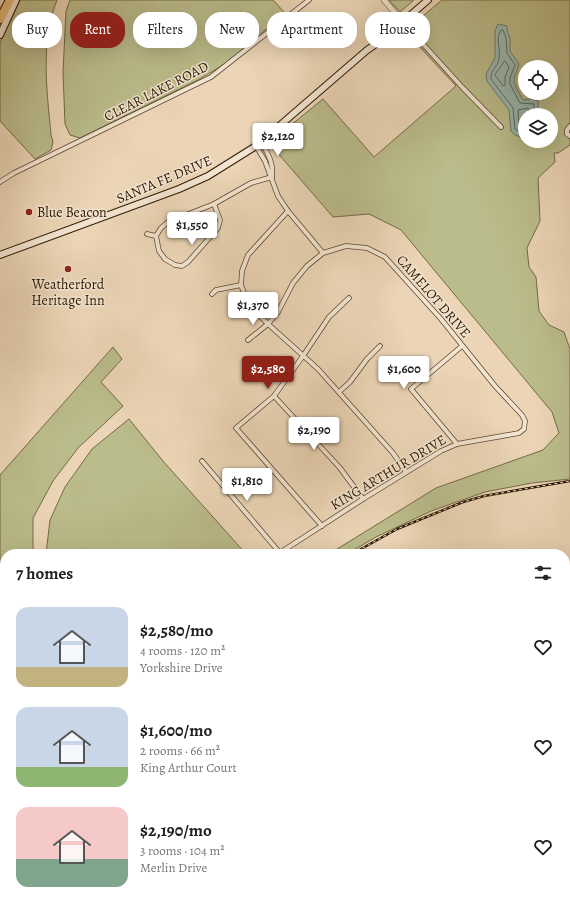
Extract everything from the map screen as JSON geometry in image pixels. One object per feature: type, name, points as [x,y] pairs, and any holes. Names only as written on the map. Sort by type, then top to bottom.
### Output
[{"type":"highway","points":[[0,19],[10,0]]},
{"type":"main road","points":[[0,35],[16,0]]},
{"type":"main road","name":"SANTA FE DRIVE","points":[[414,12],[428,0]]},
{"type":"main road","name":"SANTA FE DRIVE","points":[[0,255],[179,189],[208,176],[259,144],[370,48]]},
{"type":"street","name":"CLEAR LAKE ROAD","points":[[0,182],[14,173],[211,77],[309,0]]},
{"type":"street","points":[[384,0],[394,12]]},
{"type":"street","points":[[427,48],[501,127]]},
{"type":"street","points":[[570,126],[567,130],[567,134],[570,136]]},
{"type":"street","points":[[259,144],[278,196],[288,211],[323,253]]},
{"type":"street","points":[[259,144],[271,160],[273,169],[272,177]]},
{"type":"street","points":[[214,204],[220,220],[218,228],[188,262],[182,266],[175,265],[165,259],[159,251],[156,236],[161,228],[168,222],[214,204],[251,183],[272,177]]},
{"type":"street","points":[[288,211],[248,255],[242,271],[242,286],[246,298],[252,308],[268,324],[318,369],[393,454],[406,472]]},
{"type":"street","points":[[147,234],[156,236]]},
{"type":"street","name":"CAMELOT DRIVE","points":[[248,340],[268,324],[278,312],[293,282],[307,266],[323,253],[346,246],[367,248],[386,257],[441,319],[495,386],[522,415],[525,421],[524,429],[519,433]]},
{"type":"street","points":[[212,294],[216,290],[242,286]]},
{"type":"street","points":[[322,526],[236,428],[274,396],[329,317],[349,298]]},
{"type":"street","points":[[339,392],[350,382],[367,359],[380,346]]},
{"type":"street","points":[[457,444],[411,389],[462,346]]},
{"type":"street","points":[[274,396],[340,468],[363,498]]},
{"type":"street","name":"KING ARTHUR DRIVE","points":[[285,549],[363,498],[441,451],[457,444],[519,433]]},
{"type":"street","points":[[202,461],[276,549]]},
{"type":"green space","points":[[20,0],[57,0],[53,12],[14,12]]},
{"type":"green space","points":[[70,0],[273,0],[284,12],[267,12],[267,28],[259,35],[259,12],[205,12],[205,48],[244,48],[226,63],[200,79],[80,138],[70,135],[65,124],[63,72],[66,11]]},
{"type":"green space","points":[[389,0],[414,0],[400,12]]},
{"type":"green space","points":[[442,0],[570,0],[570,145],[558,153],[554,153],[555,162],[538,178],[540,221],[527,248],[529,267],[536,277],[539,311],[549,325],[564,332],[570,349],[570,479],[532,483],[485,492],[431,511],[376,537],[356,549],[337,549],[436,488],[543,450],[559,433],[552,412],[401,230],[369,214],[333,217],[269,143],[323,99],[374,157],[456,86],[421,48],[430,48],[430,12],[428,12]]},
{"type":"green space","points":[[12,17],[12,48],[47,48],[47,84],[51,135],[53,142],[51,150],[35,159],[0,121],[0,43]]},
{"type":"green space","points":[[113,347],[122,359],[101,382],[123,406],[78,448],[53,481],[33,518],[33,549],[0,549],[0,475]]},
{"type":"green space","points":[[129,419],[163,461],[242,549],[47,549],[50,520],[65,487],[92,449]]},
{"type":"water","points":[[498,24],[507,26],[510,38],[510,51],[518,63],[514,79],[518,91],[518,100],[538,101],[538,108],[518,108],[518,136],[511,131],[509,110],[487,81],[486,74],[495,58],[495,31]]},
{"type":"railway","points":[[361,549],[397,529],[463,502],[484,496],[570,481]]},
{"type":"place","name":"Blue Beacon","points":[[29,212]]},
{"type":"place","name":"Weatherford Heritage Inn","points":[[68,269]]}]
